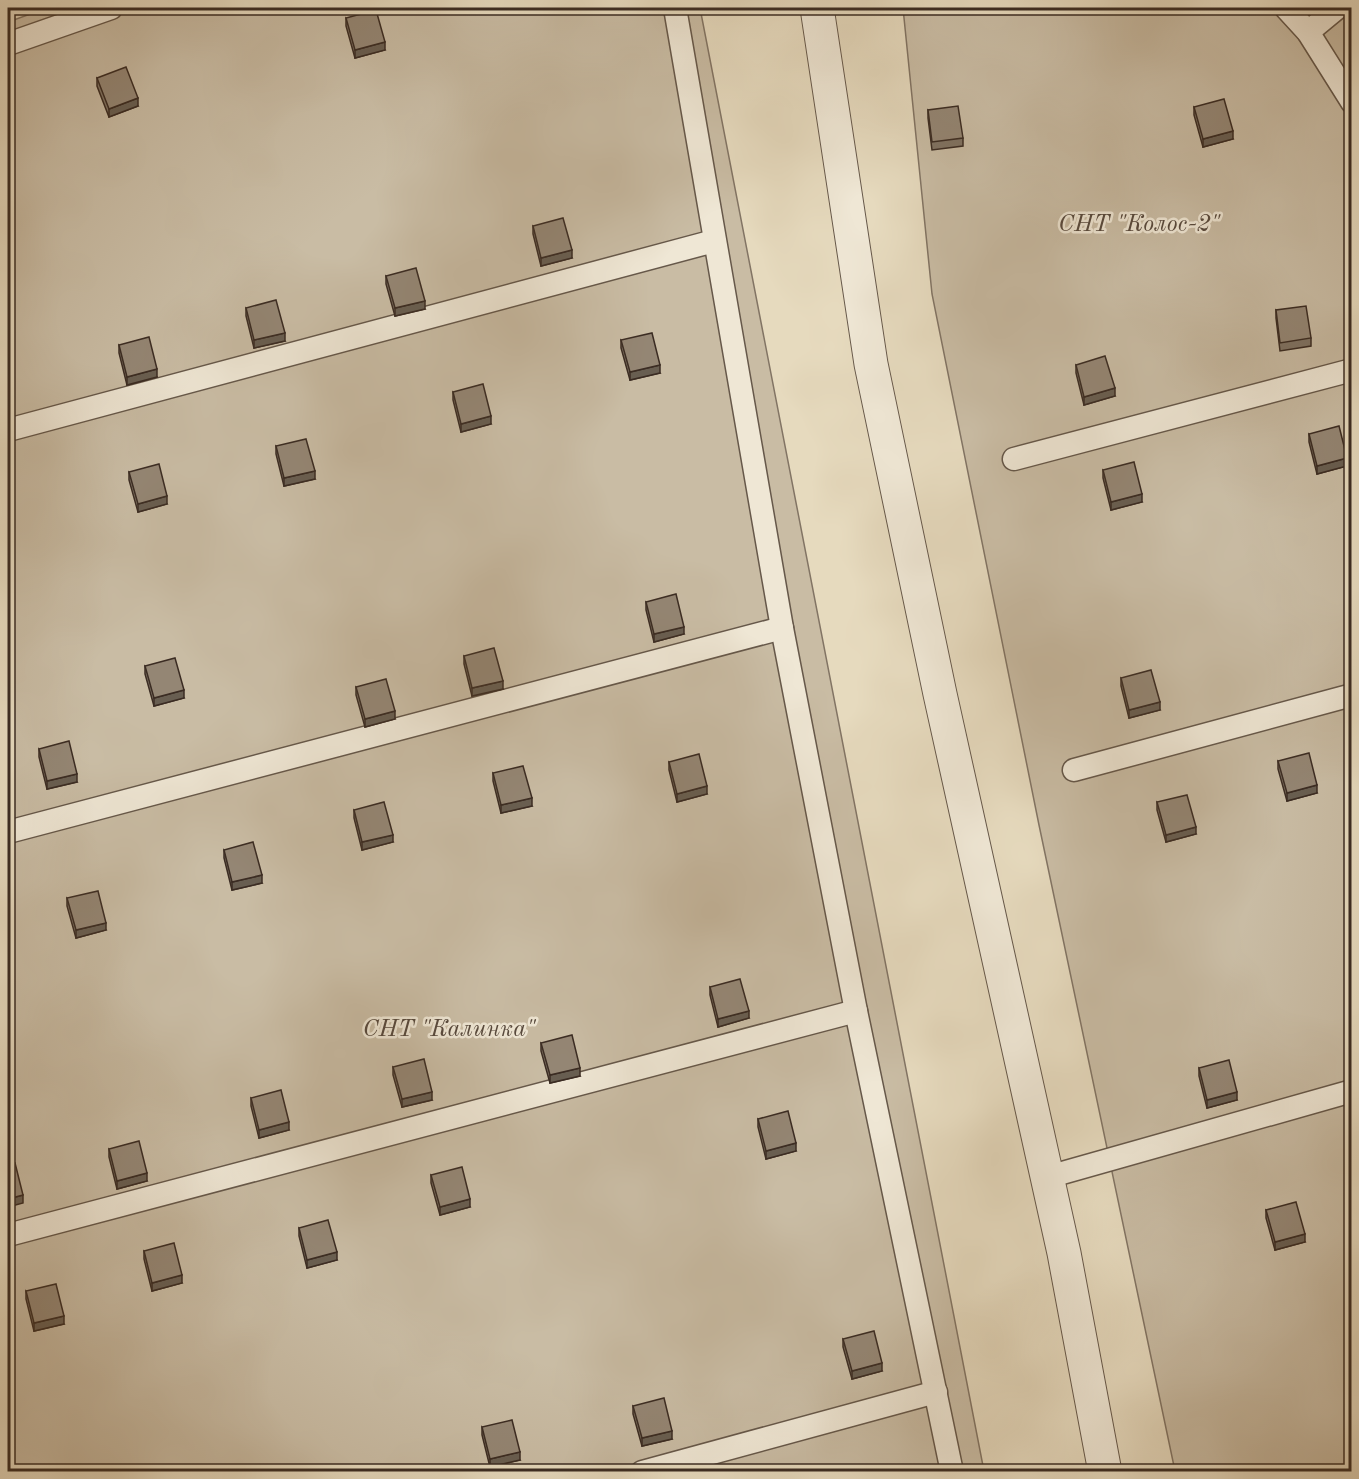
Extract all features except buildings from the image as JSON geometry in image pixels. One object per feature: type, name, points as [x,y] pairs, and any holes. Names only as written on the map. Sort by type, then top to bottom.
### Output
[{"type":"street","points":[[817,8],[870,364],[940,694],[1048,1177],[1106,1472]]},
{"type":"lane","points":[[8,44],[111,8]]},
{"type":"lane","points":[[675,8],[782,628],[856,1011],[952,1472]]},
{"type":"lane","points":[[1286,8],[1308,32],[1352,102]]},
{"type":"lane","points":[[1308,32],[1340,12]]},
{"type":"lane","points":[[8,430],[714,241]]},
{"type":"lane","points":[[1014,459],[1352,370]]},
{"type":"lane","points":[[8,832],[782,628]]},
{"type":"lane","points":[[1074,770],[1352,694]]},
{"type":"lane","points":[[8,1235],[856,1011]]},
{"type":"lane","points":[[1048,1177],[1352,1091]]},
{"type":"lane","points":[[642,1472],[936,1392]]},
{"type":"green space","name":"СНТ \"Калинка\"","points":[[47,8],[700,8],[984,1471],[8,1471],[8,22]]},
{"type":"green space","name":"СНТ \"Колос-2\"","points":[[903,8],[1351,8],[1351,1471],[1175,1471],[1039,825],[932,294]]}]
